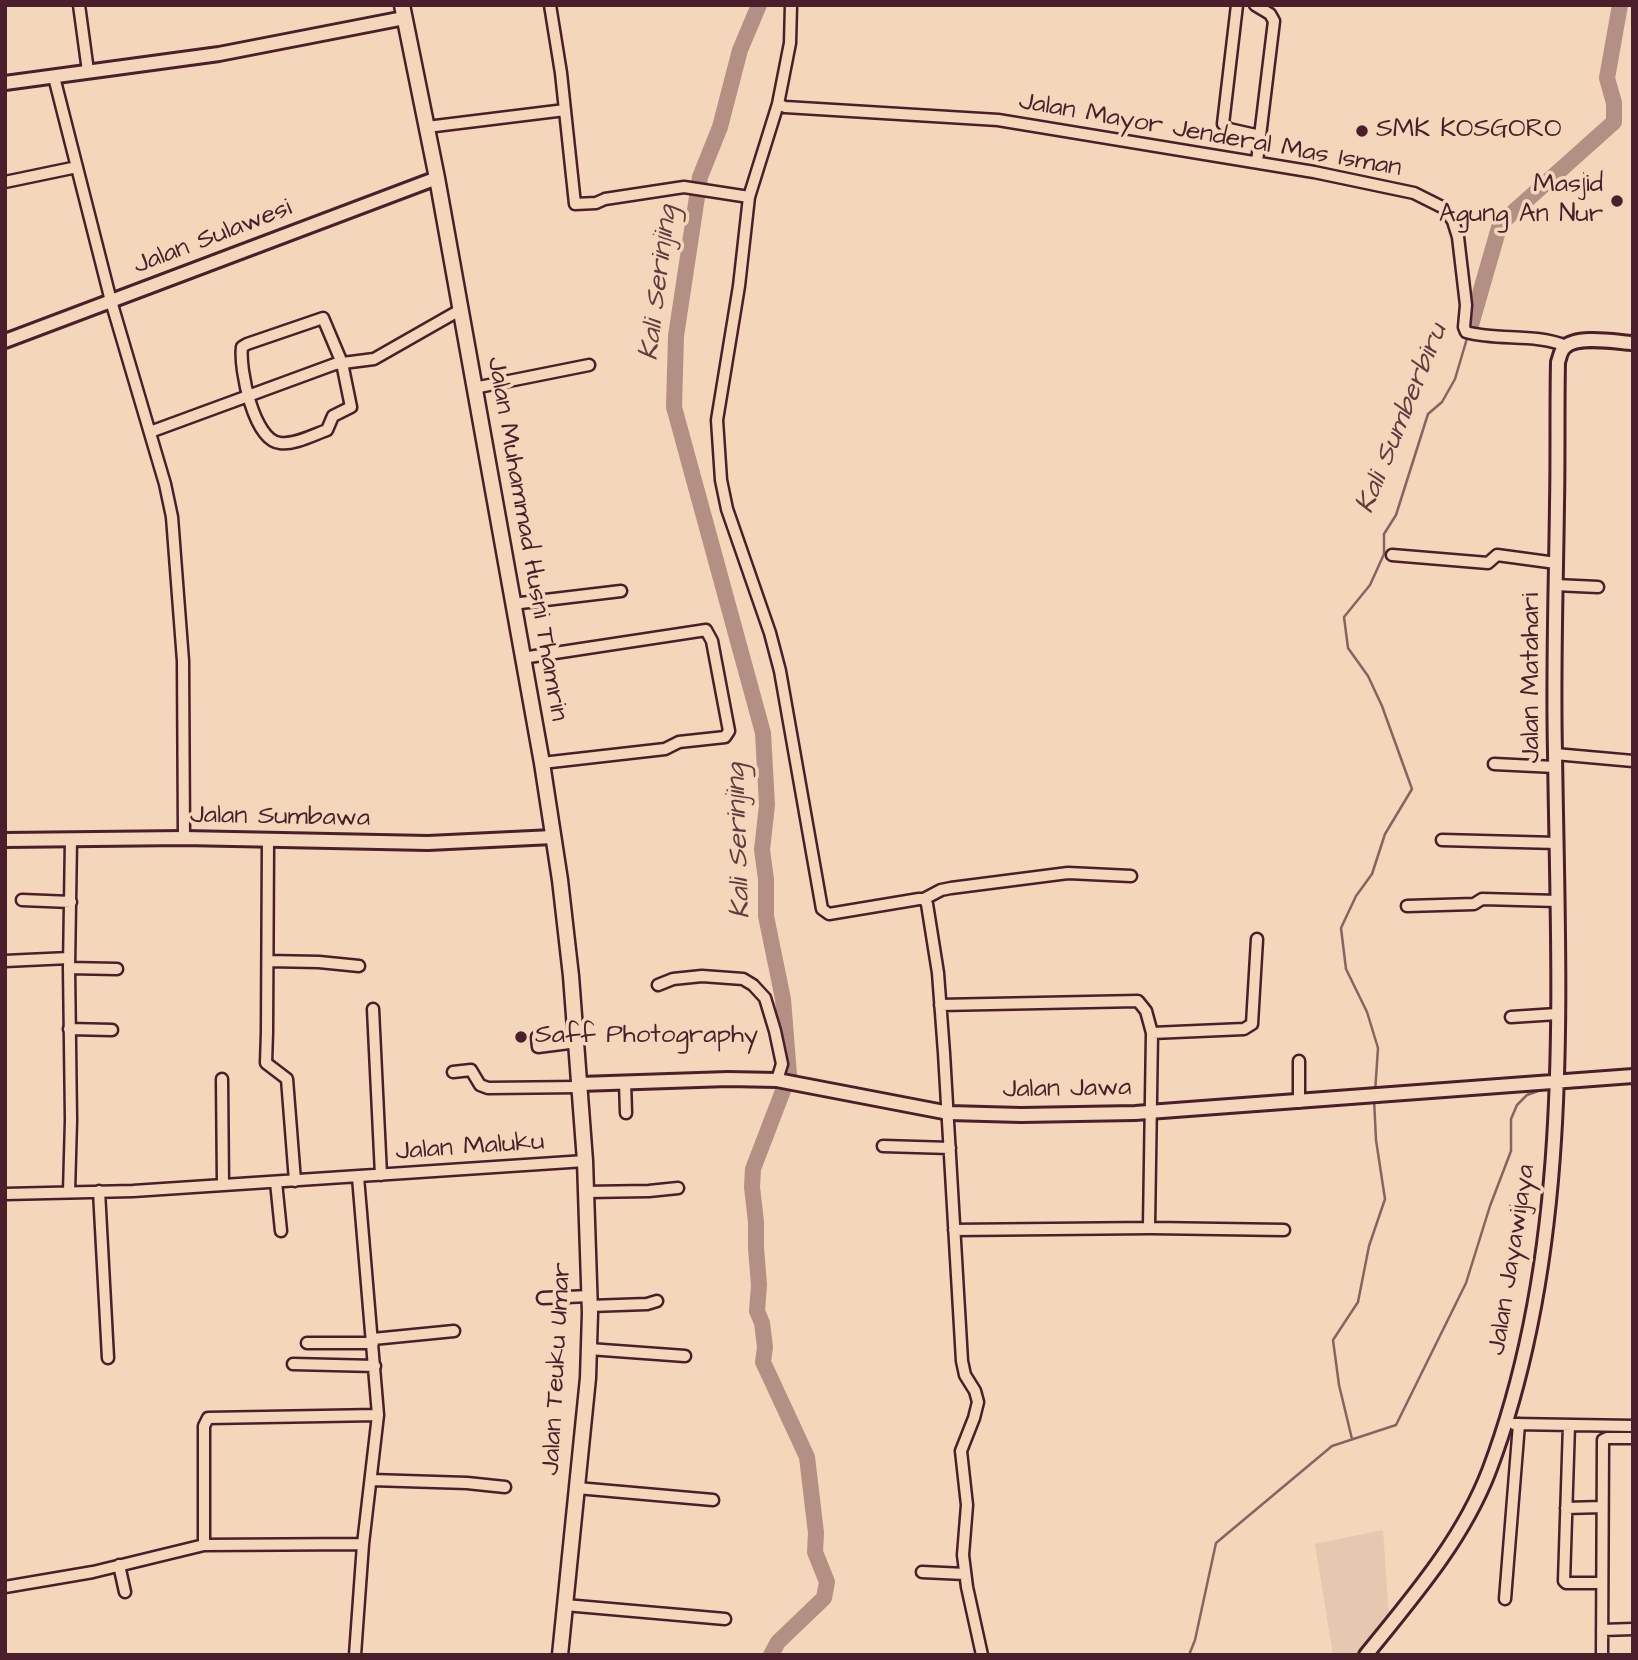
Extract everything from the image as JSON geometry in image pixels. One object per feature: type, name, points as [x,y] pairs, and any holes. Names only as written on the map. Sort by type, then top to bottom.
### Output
[{"type":"main road","name":"Jalan Muhammad Husni Thamrin","points":[[403,11],[437,178],[542,762],[571,976],[580,1086]]},
{"type":"main road","name":"Jalan Teuku Umar","points":[[560,1655],[589,1349],[590,1301],[580,1086]]},
{"type":"street","points":[[79,5],[88,71]]},
{"type":"street","points":[[550,5],[575,204],[596,203],[605,199],[684,187],[746,196]]},
{"type":"street","points":[[791,5],[790,43],[778,104],[746,196],[740,286],[717,420],[721,480],[727,509],[770,633],[780,671],[822,909],[829,914],[924,900],[935,892],[951,888],[1068,873],[1131,876]]},
{"type":"street","points":[[1237,5],[1223,124],[1225,128],[1260,136]]},
{"type":"street","points":[[1255,5],[1270,14],[1274,22],[1257,162]]},
{"type":"street","points":[[5,83],[219,54],[403,11]]},
{"type":"street","points":[[54,77],[111,301],[170,506],[177,562],[183,661],[184,838]]},
{"type":"street","name":"Jalan Mayor Jenderal Mas Isman","points":[[778,104],[998,120],[1257,162],[1414,193],[1444,208],[1453,221],[1458,237],[1466,305],[1464,327],[1469,333],[1502,338],[1549,340],[1566,346]]},
{"type":"street","points":[[427,127],[565,110]]},
{"type":"street","points":[[5,182],[77,167]]},
{"type":"street","name":"Jalan Sulawesi","points":[[5,341],[437,178]]},
{"type":"street","points":[[150,432],[342,363],[374,359],[460,310]]},
{"type":"street","points":[[323,318],[342,363],[351,407],[333,416],[327,430],[292,442],[275,443],[265,436],[248,396],[242,371],[242,349],[247,344],[323,318]]},
{"type":"street","points":[[1566,346],[1595,340],[1633,343]]},
{"type":"street","name":"Jalan Matahari","points":[[1556,1086],[1558,901],[1555,585],[1558,362],[1566,346]]},
{"type":"street","points":[[474,388],[589,365]]},
{"type":"street","points":[[1392,555],[1488,563],[1497,555],[1556,563]]},
{"type":"street","points":[[1555,585],[1598,587]]},
{"type":"street","points":[[512,604],[621,591]]},
{"type":"street","points":[[522,657],[706,630],[712,640],[726,710],[729,731],[724,737],[679,742],[665,749],[542,762]]},
{"type":"street","points":[[1494,764],[1555,760],[1633,761]]},
{"type":"street","name":"Jalan Sumbawa","points":[[5,840],[184,838],[428,843],[553,837]]},
{"type":"street","points":[[69,1192],[71,839]]},
{"type":"street","points":[[1442,840],[1557,843]]},
{"type":"street","points":[[268,841],[265,1060],[287,1079],[295,1181]]},
{"type":"street","points":[[1407,906],[1474,904],[1482,899],[1558,901]]},
{"type":"street","points":[[22,900],[71,902]]},
{"type":"street","points":[[924,900],[932,929],[949,1113],[963,1368],[978,1402],[961,1451],[967,1505],[963,1555],[982,1655]]},
{"type":"street","points":[[1152,1033],[1244,1029],[1252,1024],[1257,940]]},
{"type":"street","points":[[5,961],[69,963],[117,969]]},
{"type":"street","points":[[268,961],[359,966]]},
{"type":"street","points":[[658,985],[673,979],[702,976],[743,979],[753,985],[765,998],[775,1031],[782,1064],[779,1080]]},
{"type":"street","points":[[940,1006],[1133,1000],[1141,1004],[1146,1011],[1152,1033],[1147,1221],[1150,1228]]},
{"type":"street","points":[[373,1009],[381,1175]]},
{"type":"street","points":[[1511,1017],[1557,1014]]},
{"type":"street","points":[[69,1029],[112,1030]]},
{"type":"street","points":[[537,1037],[538,1047],[577,1042]]},
{"type":"street","points":[[1299,1061],[1299,1101]]},
{"type":"street","points":[[453,1072],[471,1070],[480,1085],[488,1088],[580,1086]]},
{"type":"street","name":"Jalan Jawa","points":[[580,1086],[625,1082],[779,1080],[949,1113],[1021,1115],[1149,1112],[1375,1095],[1556,1086],[1633,1076]]},
{"type":"street","points":[[222,1079],[223,1185]]},
{"type":"street","points":[[625,1082],[626,1113]]},
{"type":"street","name":"Jalan Jayawijaya","points":[[1366,1655],[1464,1525],[1513,1424],[1531,1329],[1547,1218],[1556,1086]]},
{"type":"street","points":[[883,1146],[950,1148]]},
{"type":"street","name":"Jalan Maluku","points":[[5,1195],[295,1181],[585,1161]]},
{"type":"street","points":[[355,1655],[363,1544],[378,1415],[358,1177]]},
{"type":"street","points":[[276,1182],[281,1231]]},
{"type":"street","points":[[586,1192],[649,1192],[678,1188]]},
{"type":"street","points":[[99,1191],[108,1358]]},
{"type":"street","points":[[954,1230],[1284,1230]]},
{"type":"street","points":[[543,1298],[647,1304],[657,1301]]},
{"type":"street","points":[[307,1343],[373,1341],[454,1331]]},
{"type":"street","points":[[589,1349],[684,1356]]},
{"type":"street","points":[[293,1364],[375,1366]]},
{"type":"street","points":[[204,1545],[204,1426],[208,1418],[378,1415]]},
{"type":"street","points":[[1505,1599],[1513,1424],[1633,1426]]},
{"type":"street","points":[[1569,1424],[1564,1581],[1601,1583]]},
{"type":"street","points":[[1602,1655],[1603,1440],[1633,1438]]},
{"type":"street","points":[[372,1480],[505,1487]]},
{"type":"street","points":[[577,1488],[713,1500]]},
{"type":"street","points":[[1566,1508],[1602,1507]]},
{"type":"street","points":[[5,1587],[93,1572],[204,1545],[363,1544]]},
{"type":"street","points":[[119,1565],[125,1592]]},
{"type":"street","points":[[922,1572],[965,1574]]},
{"type":"street","points":[[565,1605],[725,1619]]},
{"type":"street","points":[[1602,1630],[1633,1629]]},
{"type":"shaded area","points":[[1383,1530],[1389,1619],[1363,1655],[1333,1655],[1315,1544]]},
{"type":"waterway","name":"Kali Serinjing","points":[[759,5],[740,50],[720,127],[700,177],[676,336],[674,407],[763,733],[767,805],[762,850],[766,879],[766,916],[783,999],[789,1075],[753,1169],[759,1285],[757,1311],[762,1323],[765,1347],[763,1362],[807,1457],[816,1533],[815,1552],[827,1582],[824,1598],[778,1642],[771,1655]]},
{"type":"waterway","name":"Kali Sumberbiru","points":[[1471,325],[1500,224],[1614,122],[1614,103],[1607,78],[1620,5]]},
{"type":"waterway","name":"Kali Sumberbiru","points":[[1375,1093],[1378,1048],[1367,1012],[1346,969],[1341,928],[1356,896],[1372,874],[1385,834],[1412,789],[1382,706],[1368,676],[1348,648],[1344,617],[1370,585],[1384,554],[1384,534],[1396,515],[1428,414],[1442,402],[1455,379],[1468,335]]},
{"type":"waterway","points":[[1189,1655],[1195,1640],[1216,1543],[1332,1446],[1396,1425],[1466,1283],[1490,1206],[1511,1151],[1511,1119],[1517,1105],[1527,1095],[1546,1088]]},
{"type":"waterway","name":"Kali Sumberbiru","points":[[1352,1439],[1339,1385],[1333,1340],[1358,1302],[1369,1246],[1385,1199],[1376,1140],[1374,1099]]},
{"type":"place","name":"SMK KOSGORO","points":[[1362,131]]},
{"type":"place","name":"Masjid Agung An Nur","points":[[1617,201]]},
{"type":"place","name":"Saff Photography","points":[[521,1037]]}]
